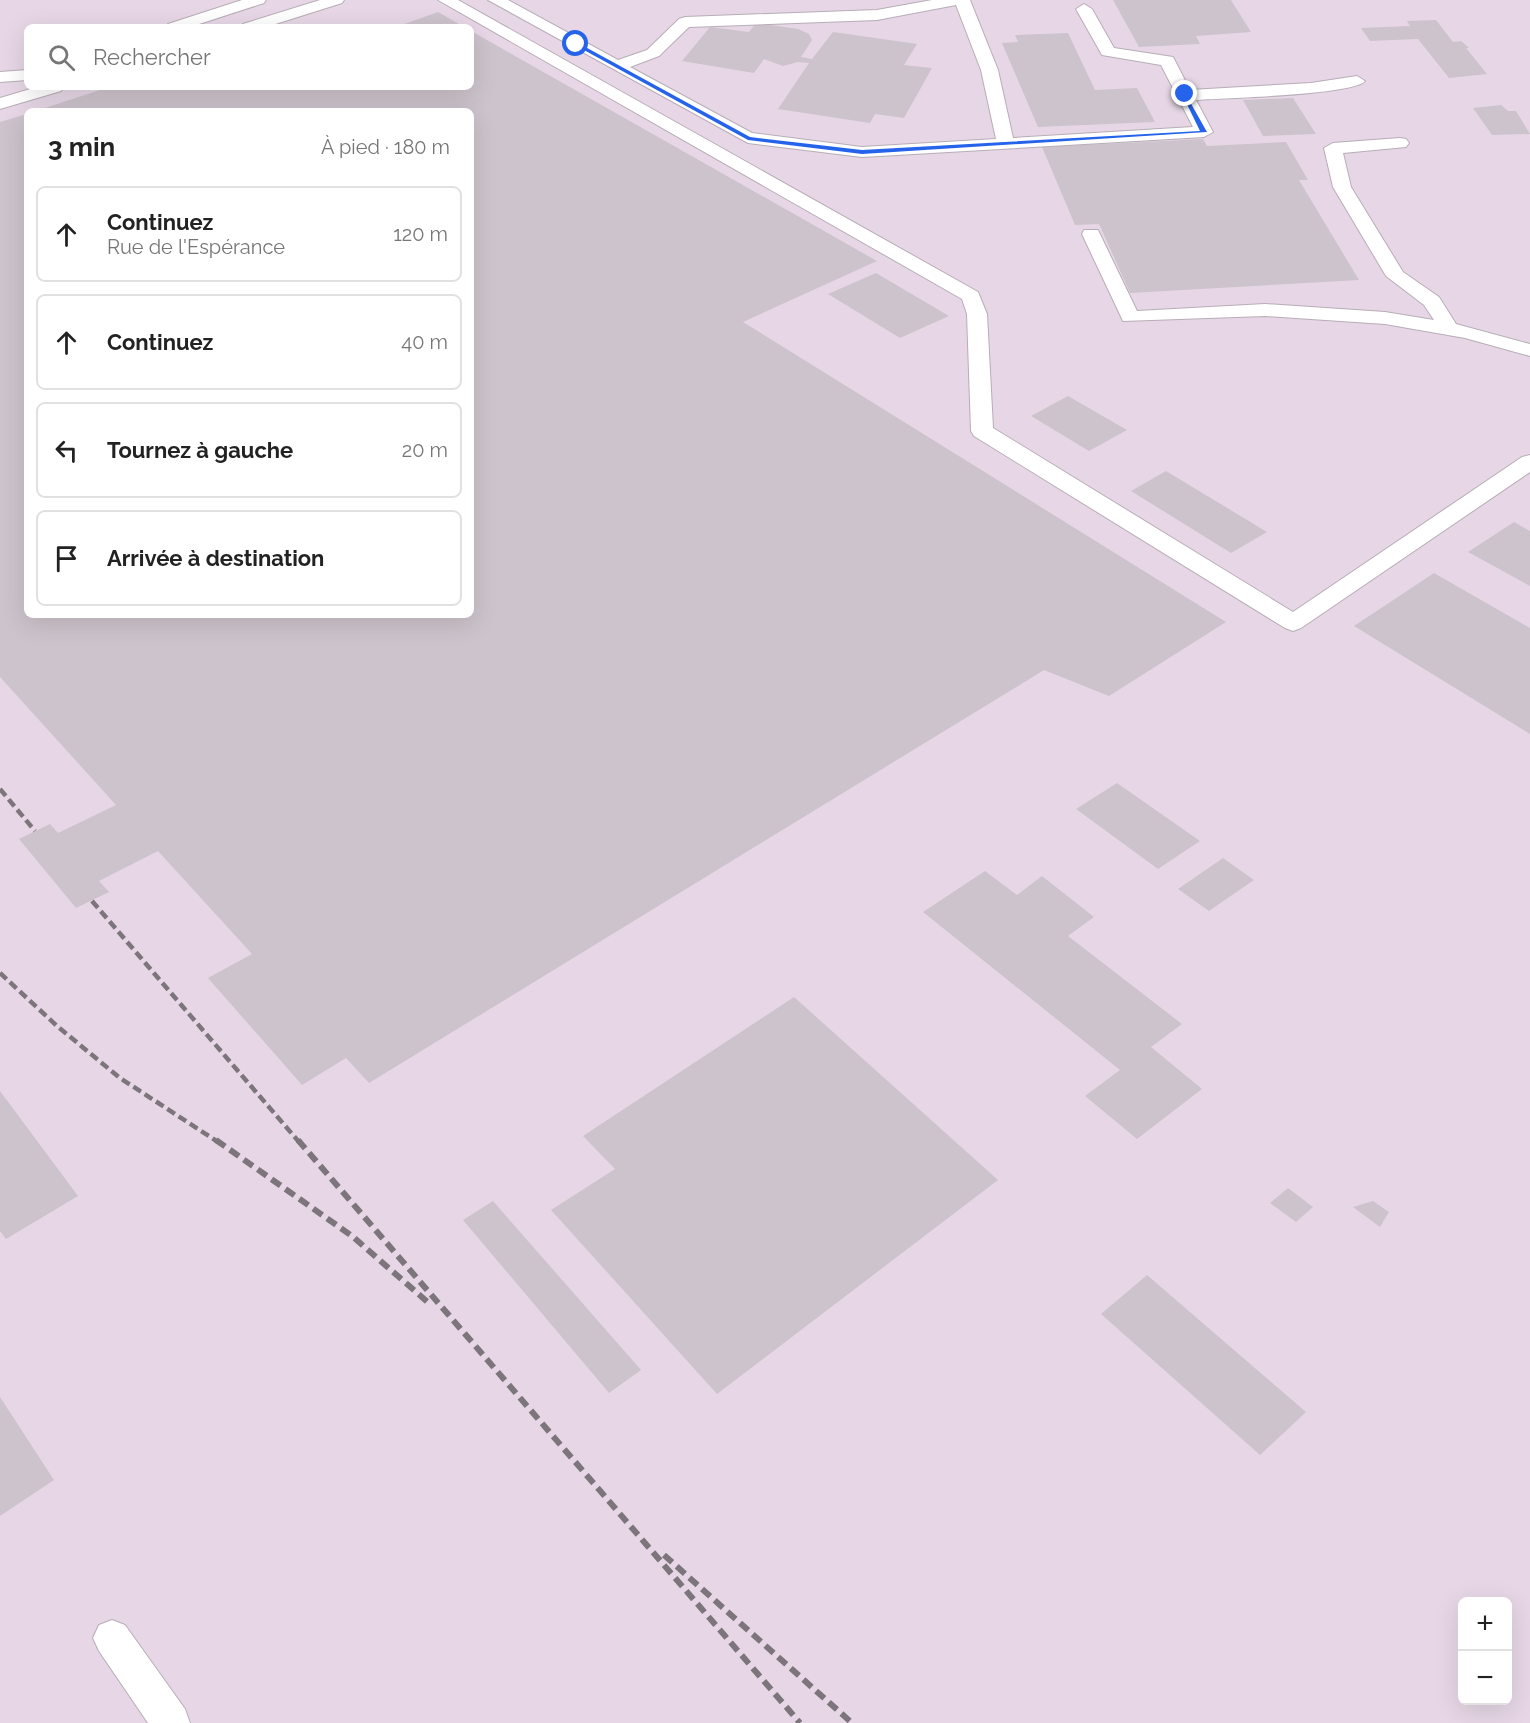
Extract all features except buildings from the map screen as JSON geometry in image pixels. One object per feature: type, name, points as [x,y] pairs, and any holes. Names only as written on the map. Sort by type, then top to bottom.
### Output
[{"type":"lane","points":[[183,24],[258,0]]},
{"type":"lane","points":[[259,24],[336,0]]},
{"type":"lane","points":[[446,0],[971,296],[977,314],[982,431],[1293,623],[1530,462]]},
{"type":"lane","points":[[496,0],[748,138],[862,152],[1204,132],[1167,61],[1108,52],[1084,9]]},
{"type":"lane","points":[[616,66],[653,53],[685,22],[877,15],[960,0],[994,78],[1001,103],[1005,143]]},
{"type":"lane","points":[[0,77],[24,75]]},
{"type":"lane","points":[[1185,94],[1311,88],[1357,81]]},
{"type":"lane","points":[[0,104],[45,90]]},
{"type":"lane","points":[[1400,143],[1333,147],[1342,187],[1396,276],[1432,301],[1449,329]]},
{"type":"lane","points":[[1091,234],[1130,317],[1265,310],[1385,318],[1449,329],[1530,350]]},
{"type":"lane","points":[[112,1638],[171,1723]]},
{"type":"shaded area","points":[[0,0],[1530,0],[1530,1723],[0,1723]]},
{"type":"railway","points":[[0,789],[35,831]]},
{"type":"railway","points":[[92,901],[299,1142]]},
{"type":"railway","points":[[0,973],[57,1026],[120,1078],[218,1142]]},
{"type":"railway","points":[[216,1140],[352,1236],[431,1305]]},
{"type":"railway","points":[[298,1140],[800,1723]]},
{"type":"railway","points":[[664,1555],[852,1723]]},
{"type":"route","points":[[576,44],[748,138],[862,152],[1204,132],[1185,94]]}]
